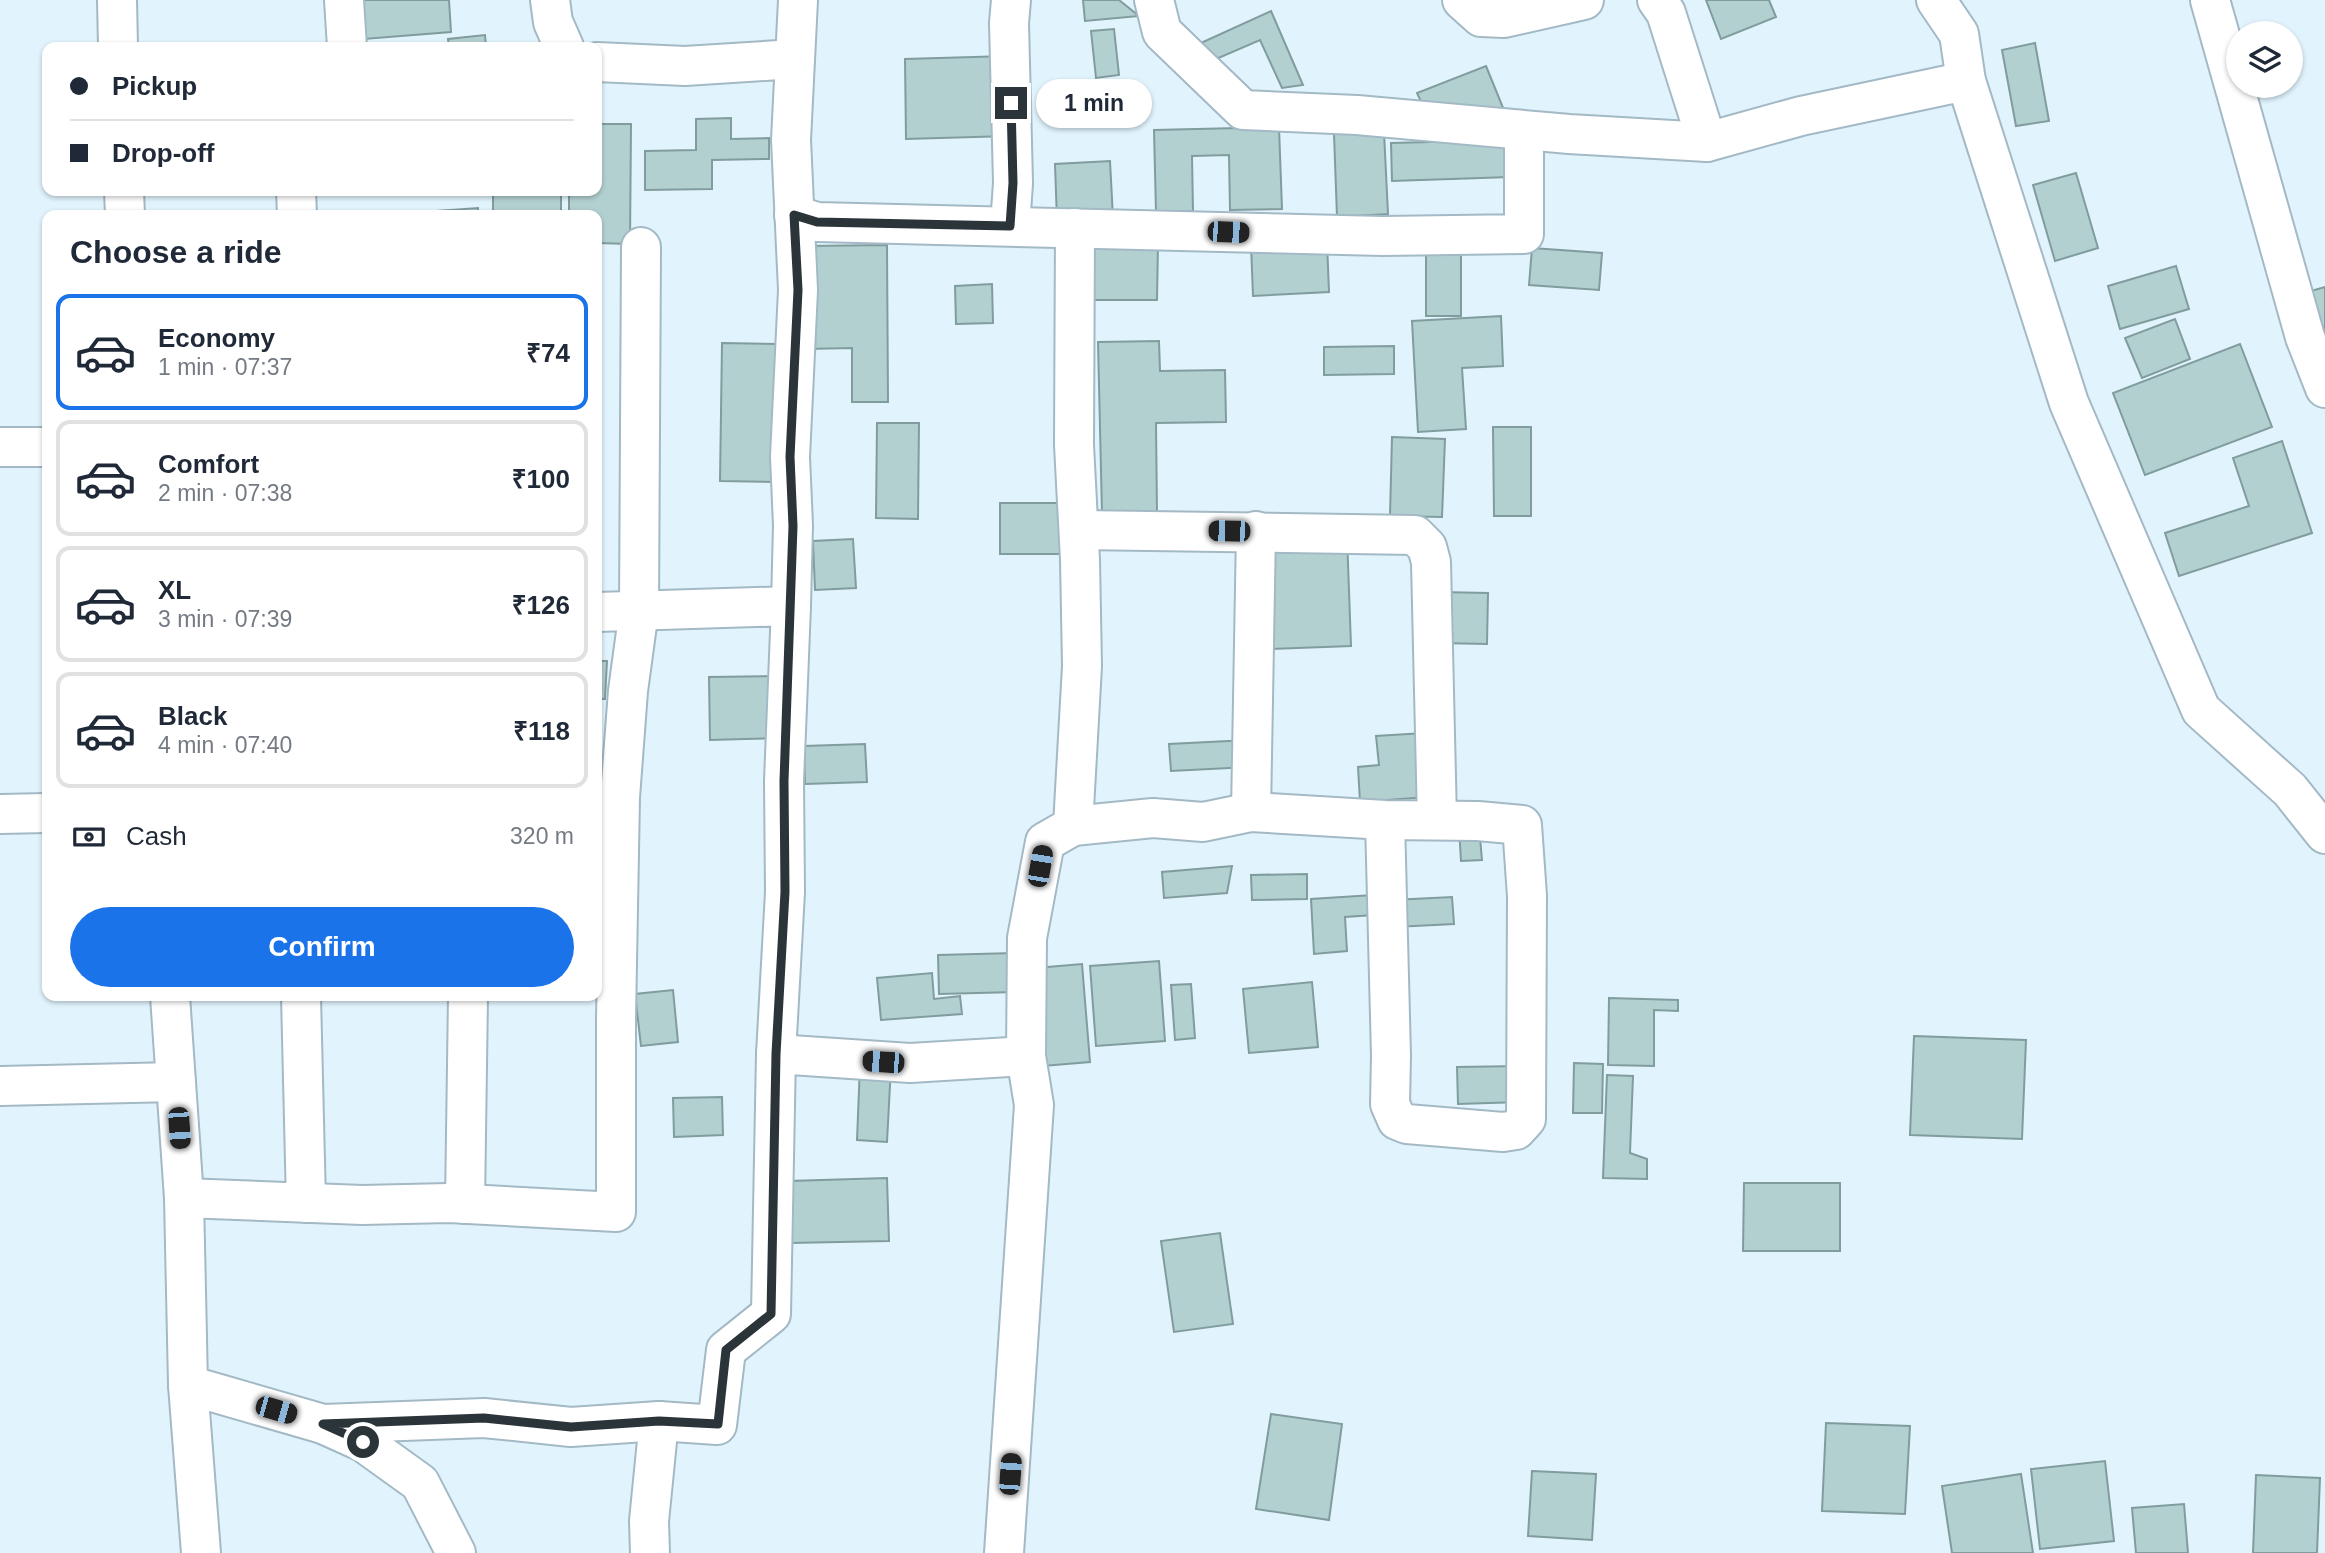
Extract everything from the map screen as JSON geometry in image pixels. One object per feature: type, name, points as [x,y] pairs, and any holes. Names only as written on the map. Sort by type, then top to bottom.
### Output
[{"type":"street","points":[[117,0],[118,42]]},
{"type":"street","points":[[344,0],[348,42]]},
{"type":"street","points":[[550,0],[552,22],[562,42]]},
{"type":"street","points":[[323,1424],[484,1418],[571,1427],[659,1421],[718,1424],[726,1350],[771,1314],[776,1054],[785,892],[784,781],[793,526],[790,457],[798,290],[791,140],[798,0]]},
{"type":"street","points":[[1010,0],[1013,183],[1010,226]]},
{"type":"street","points":[[1154,0],[1162,32],[1243,110],[1357,115],[1524,131],[1707,142],[1801,116],[1966,81]]},
{"type":"street","points":[[1462,0],[1481,17],[1504,18],[1584,0]]},
{"type":"street","points":[[1657,0],[1666,13],[1707,142]]},
{"type":"street","points":[[1936,0],[1959,34],[1966,81],[2070,403],[2201,710],[2290,790],[2325,834]]},
{"type":"street","points":[[2210,0],[2305,337],[2325,388]]},
{"type":"street","points":[[602,62],[685,66],[795,59]]},
{"type":"street","points":[[794,215],[817,222],[1383,236],[1524,234],[1524,131]]},
{"type":"street","points":[[1073,826],[1082,666],[1074,445],[1075,228]]},
{"type":"street","points":[[184,1198],[362,1206],[465,1204],[616,1212],[619,856],[611,732],[628,691],[639,610],[641,247]]},
{"type":"street","points":[[0,447],[42,447]]},
{"type":"street","points":[[1079,530],[1415,535],[1427,547],[1431,562],[1437,820]]},
{"type":"street","points":[[1251,812],[1256,531]]},
{"type":"street","points":[[602,612],[791,606]]},
{"type":"street","points":[[1004,1553],[1034,1104],[1026,1056],[1027,938],[1045,842],[1073,826],[1153,818],[1203,822],[1251,812],[1522,825],[1527,896],[1526,1119],[1516,1130],[1503,1132],[1407,1124],[1397,1120],[1390,1104],[1385,820]]},
{"type":"street","points":[[0,814],[42,813]]},
{"type":"street","points":[[170,1001],[184,1198],[188,1385],[201,1553]]},
{"type":"street","points":[[300,1001],[306,1203]]},
{"type":"street","points":[[465,1204],[468,1001]]},
{"type":"street","points":[[776,1054],[910,1063],[1026,1056]]},
{"type":"street","points":[[0,1086],[176,1082]]},
{"type":"street","points":[[188,1385],[323,1424],[363,1442],[420,1483],[456,1553]]},
{"type":"street","points":[[650,1553],[649,1521],[659,1421]]},
{"type":"building","points":[[361,0],[449,0],[451,32],[364,39]]},
{"type":"building","points":[[1083,0],[1119,0],[1139,16],[1085,21]]},
{"type":"building","points":[[1706,0],[1769,0],[1776,17],[1721,39]]},
{"type":"building","points":[[1271,11],[1303,85],[1282,88],[1260,40],[1200,66],[1192,47]]},
{"type":"building","points":[[1114,29],[1119,75],[1096,78],[1091,31]]},
{"type":"building","points":[[485,35],[486,42],[448,42],[448,39]]},
{"type":"building","points":[[2035,43],[2049,121],[2016,126],[2002,50]]},
{"type":"building","points":[[1007,56],[1009,136],[906,139],[905,59]]},
{"type":"building","points":[[1486,66],[1508,120],[1424,108],[1417,93]]},
{"type":"building","points":[[731,118],[731,139],[769,138],[769,159],[712,160],[712,189],[645,190],[645,151],[696,150],[696,119]]},
{"type":"building","points":[[602,124],[631,124],[630,244],[602,243],[602,210],[569,210],[569,196],[602,196]]},
{"type":"building","points":[[1279,127],[1282,209],[1230,210],[1229,155],[1192,156],[1193,211],[1156,212],[1154,130]]},
{"type":"building","points":[[1384,132],[1388,214],[1337,217],[1334,134]]},
{"type":"building","points":[[1509,140],[1510,177],[1392,181],[1391,143]]},
{"type":"building","points":[[1110,161],[1113,218],[1057,221],[1055,164]]},
{"type":"building","points":[[2076,173],[2098,248],[2055,261],[2033,185]]},
{"type":"building","points":[[493,196],[561,196],[561,210],[493,210]]},
{"type":"building","points":[[1426,239],[1461,239],[1461,316],[1426,316]]},
{"type":"building","points":[[1327,242],[1329,292],[1253,296],[1251,245]]},
{"type":"building","points":[[1093,244],[1158,244],[1157,300],[1093,300]]},
{"type":"building","points":[[887,245],[888,402],[852,402],[852,348],[806,349],[805,246]]},
{"type":"building","points":[[1532,248],[1602,253],[1599,290],[1529,285]]},
{"type":"building","points":[[2176,266],[2189,309],[2120,329],[2108,286]]},
{"type":"building","points":[[992,284],[993,323],[956,324],[955,286]]},
{"type":"building","points":[[2325,287],[2325,337],[2311,291]]},
{"type":"building","points":[[1501,316],[1503,366],[1462,368],[1466,429],[1418,432],[1412,321]]},
{"type":"building","points":[[2175,319],[2190,359],[2142,378],[2125,338]]},
{"type":"building","points":[[1159,341],[1160,371],[1225,370],[1226,422],[1156,423],[1157,512],[1102,513],[1098,342]]},
{"type":"building","points":[[722,343],[780,344],[777,482],[720,481]]},
{"type":"building","points":[[2240,344],[2272,427],[2145,475],[2113,393]]},
{"type":"building","points":[[1394,346],[1394,374],[1324,375],[1324,347]]},
{"type":"building","points":[[877,423],[919,423],[918,519],[876,518]]},
{"type":"building","points":[[1493,427],[1531,427],[1531,516],[1494,516]]},
{"type":"building","points":[[1392,437],[1445,439],[1442,517],[1390,516]]},
{"type":"building","points":[[2282,441],[2312,533],[2179,576],[2165,533],[2249,506],[2233,458]]},
{"type":"building","points":[[1000,503],[1063,503],[1063,554],[1000,554]]},
{"type":"building","points":[[1347,535],[1351,646],[1271,649],[1268,537]]},
{"type":"building","points":[[853,539],[856,588],[815,590],[813,541]]},
{"type":"building","points":[[1439,592],[1488,593],[1487,644],[1438,643]]},
{"type":"building","points":[[602,661],[607,661],[605,699],[602,699]]},
{"type":"building","points":[[783,676],[784,738],[710,740],[709,677]]},
{"type":"building","points":[[1424,733],[1428,797],[1360,802],[1358,767],[1379,765],[1376,736]]},
{"type":"building","points":[[1248,740],[1249,767],[1171,771],[1169,744]]},
{"type":"building","points":[[865,744],[867,782],[805,784],[804,746]]},
{"type":"building","points":[[1479,826],[1482,860],[1461,861],[1459,827]]},
{"type":"building","points":[[1232,866],[1227,893],[1164,898],[1162,872]]},
{"type":"building","points":[[1307,874],[1307,899],[1252,900],[1251,875]]},
{"type":"building","points":[[1373,895],[1374,915],[1345,917],[1347,951],[1314,954],[1311,899]]},
{"type":"building","points":[[1452,897],[1454,924],[1394,927],[1393,900]]},
{"type":"building","points":[[1015,953],[1016,992],[939,994],[938,955]]},
{"type":"building","points":[[1159,961],[1165,1041],[1096,1046],[1090,966]]},
{"type":"building","points":[[1082,964],[1090,1062],[1043,1066],[1036,968]]},
{"type":"building","points":[[932,973],[934,999],[960,996],[962,1014],[881,1020],[877,978]]},
{"type":"building","points":[[1312,982],[1318,1047],[1249,1053],[1243,989]]},
{"type":"building","points":[[1191,984],[1195,1038],[1175,1040],[1171,985]]},
{"type":"building","points":[[673,990],[678,1042],[641,1046],[635,994]]},
{"type":"building","points":[[1609,998],[1678,1000],[1678,1011],[1654,1010],[1654,1066],[1608,1065]]},
{"type":"building","points":[[1914,1036],[2026,1040],[2022,1139],[1910,1135]]},
{"type":"building","points":[[1574,1063],[1603,1064],[1602,1113],[1573,1113]]},
{"type":"building","points":[[860,1065],[891,1066],[887,1142],[857,1140]]},
{"type":"building","points":[[1521,1066],[1522,1102],[1458,1104],[1457,1067]]},
{"type":"building","points":[[1607,1075],[1633,1076],[1630,1153],[1647,1159],[1647,1179],[1603,1178]]},
{"type":"building","points":[[722,1097],[723,1135],[674,1137],[673,1098]]},
{"type":"building","points":[[887,1178],[889,1241],[790,1243],[789,1181]]},
{"type":"building","points":[[1744,1183],[1840,1183],[1840,1251],[1743,1251]]},
{"type":"building","points":[[1220,1233],[1233,1324],[1174,1332],[1161,1241]]},
{"type":"building","points":[[1271,1414],[1342,1424],[1329,1520],[1256,1509]]},
{"type":"building","points":[[1826,1423],[1910,1426],[1905,1514],[1822,1511]]},
{"type":"building","points":[[2105,1461],[2114,1541],[2040,1549],[2031,1469]]},
{"type":"building","points":[[1532,1471],[1596,1474],[1592,1540],[1528,1536]]},
{"type":"building","points":[[2021,1474],[2033,1553],[1952,1553],[1942,1486]]},
{"type":"building","points":[[2256,1475],[2320,1478],[2317,1553],[2253,1553]]},
{"type":"building","points":[[2184,1504],[2188,1553],[2136,1553],[2132,1508]]},
{"type":"route","points":[[363,1442],[323,1424],[484,1418],[571,1427],[659,1421],[718,1424],[726,1350],[771,1314],[776,1054],[785,892],[784,781],[793,526],[790,457],[798,290],[794,215],[817,222],[1010,226],[1013,183],[1011,103]]}]
